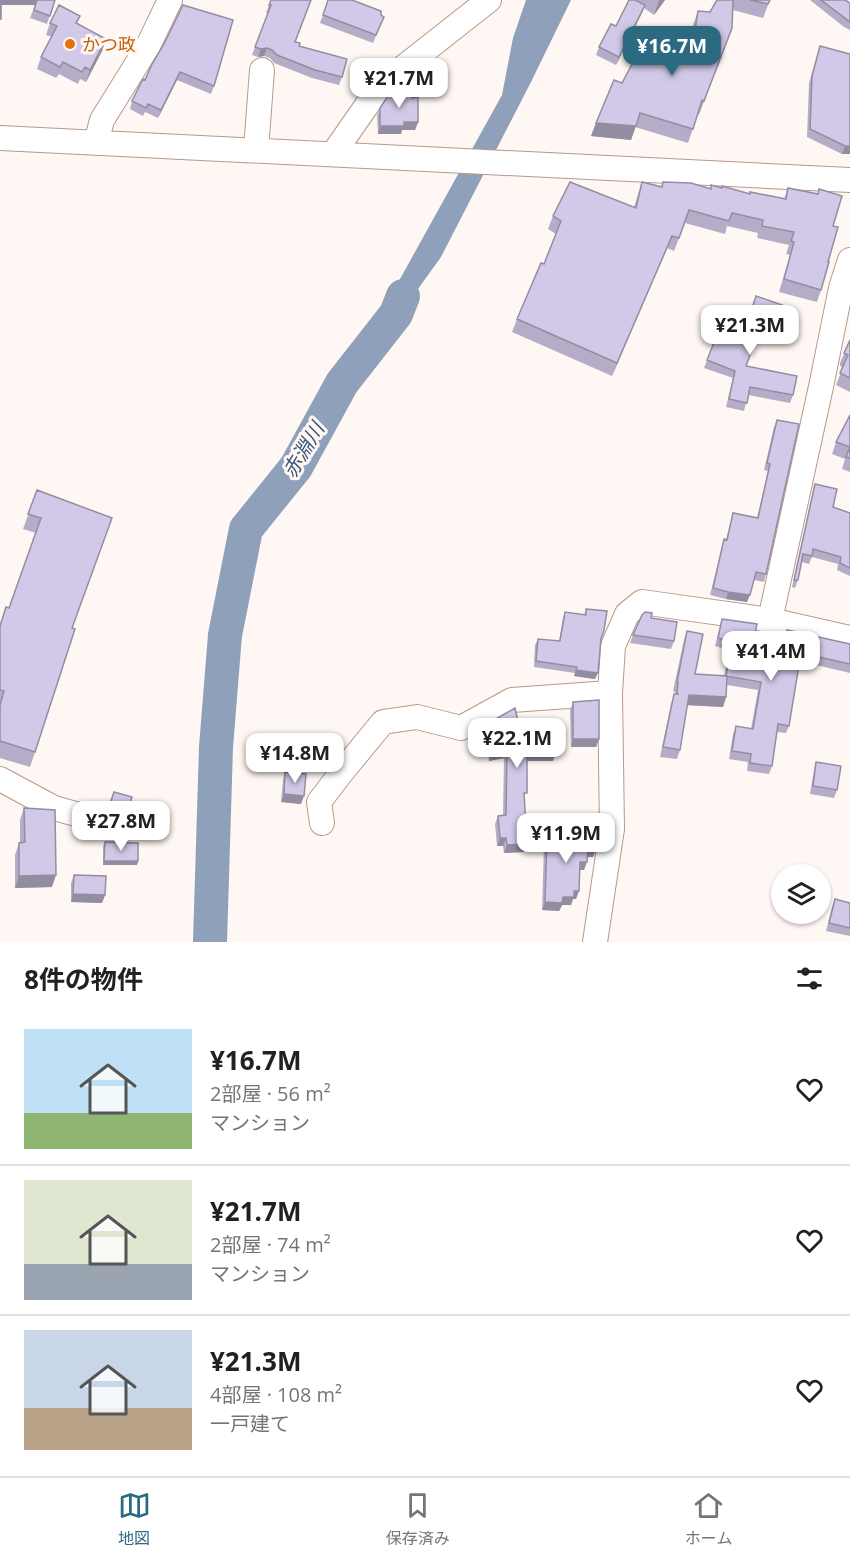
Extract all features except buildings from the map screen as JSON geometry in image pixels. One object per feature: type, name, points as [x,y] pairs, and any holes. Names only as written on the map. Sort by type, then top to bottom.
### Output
[{"type":"street","points":[[96,143],[102,120],[148,46],[170,0]]},
{"type":"street","points":[[333,154],[381,85],[489,0]]},
{"type":"street","points":[[256,150],[262,70]]},
{"type":"street","points":[[0,138],[850,180]]},
{"type":"street","points":[[770,620],[841,288],[850,260]]},
{"type":"street","points":[[595,942],[612,829],[610,693],[613,646],[627,614],[642,602],[770,620],[850,639]]},
{"type":"street","points":[[322,823],[320,802],[383,722],[417,717],[461,728],[512,700],[610,693]]},
{"type":"street","points":[[0,778],[54,808],[123,827],[157,827]]},
{"type":"water","points":[[526,0],[571,0],[441,257],[374,350],[395,288],[502,95],[513,38]]},
{"type":"waterway","name":"赤淵川","points":[[210,942],[216,747],[225,635],[246,529],[296,467],[342,383],[396,314],[403,296]]},
{"type":"place","name":"かつ政","points":[[70,44]]}]
